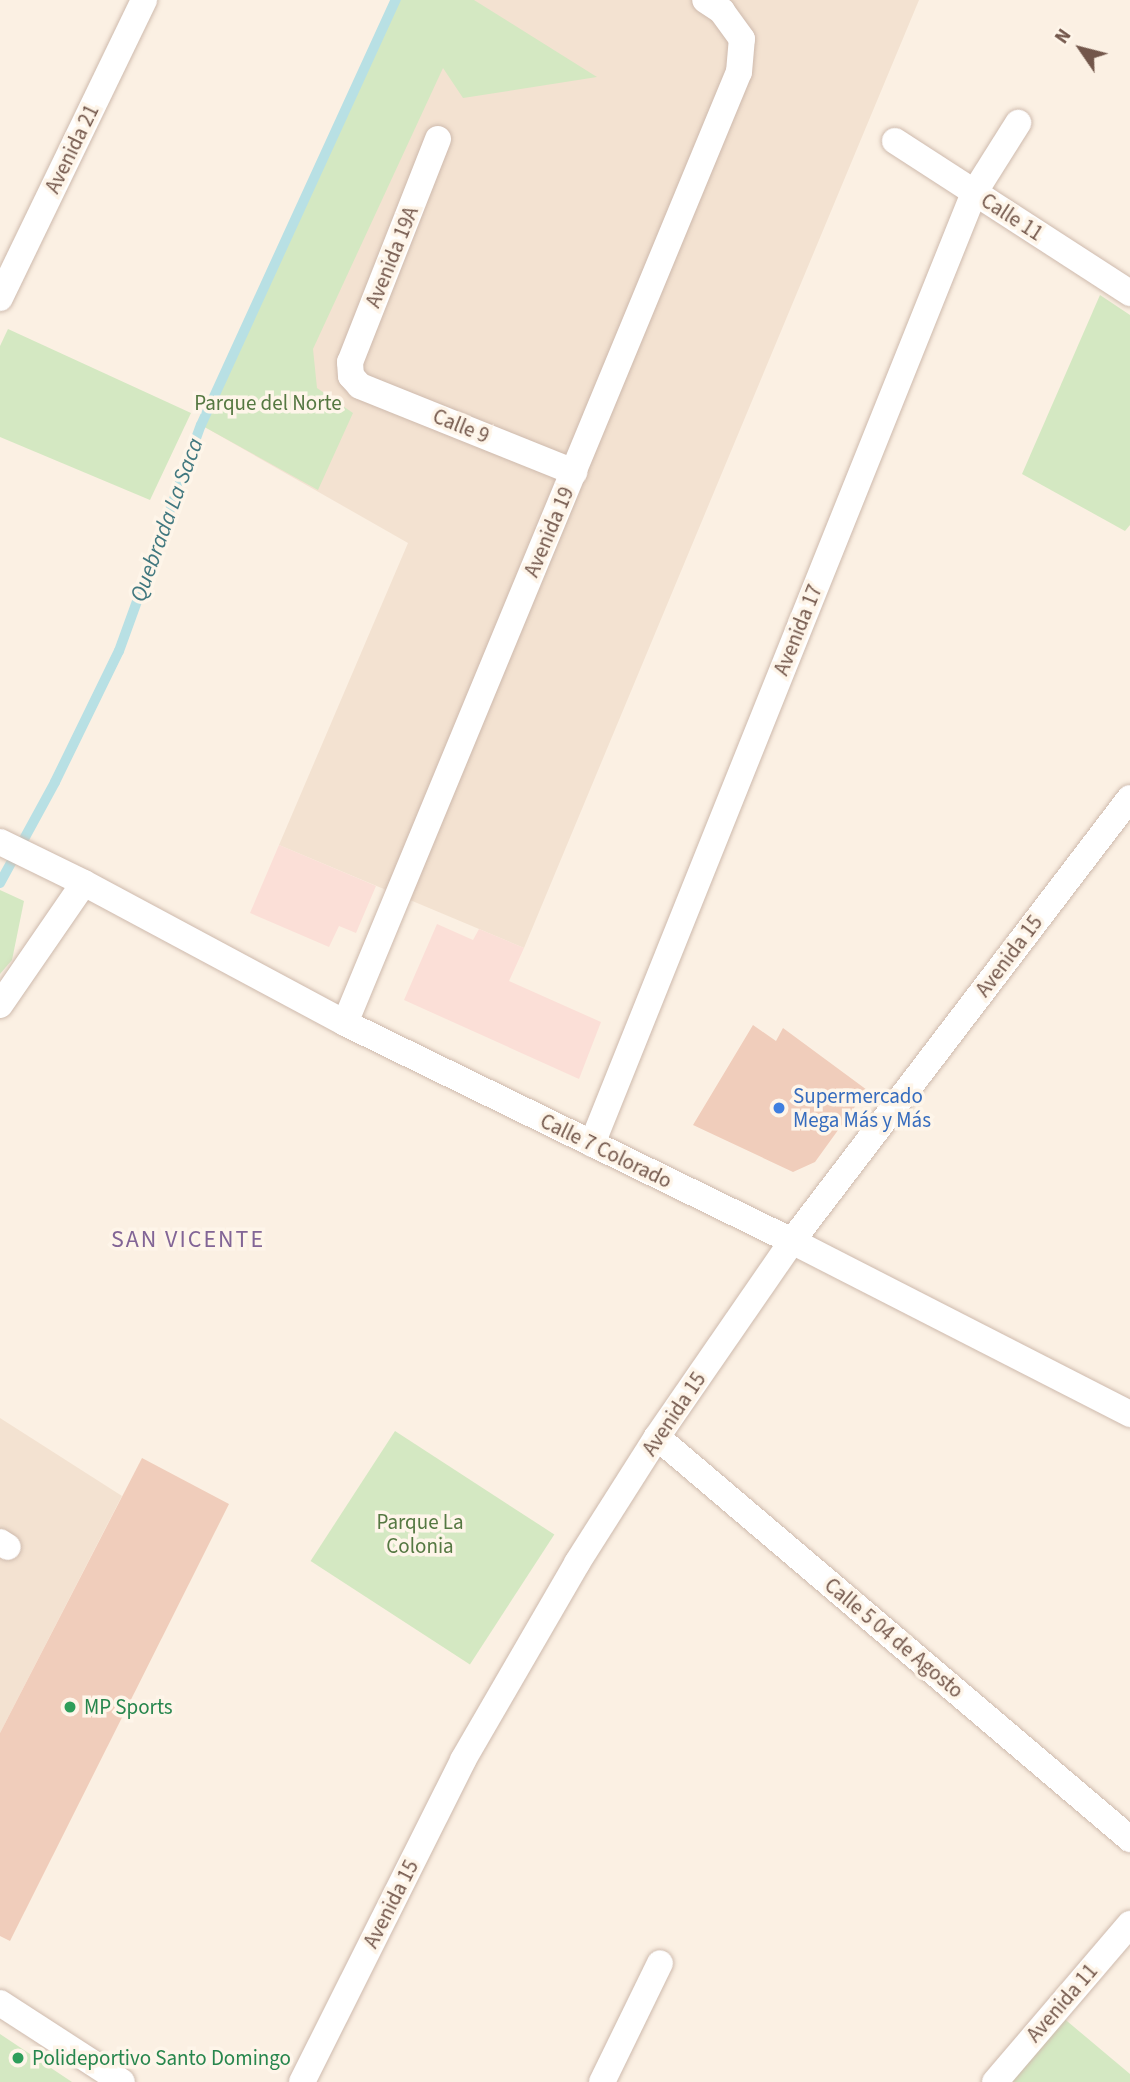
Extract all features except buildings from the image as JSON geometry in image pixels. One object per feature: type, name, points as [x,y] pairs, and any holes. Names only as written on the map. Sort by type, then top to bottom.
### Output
[{"type":"street","name":"Avenida 21","points":[[0,298],[144,0]]},
{"type":"street","name":"Avenida 19","points":[[345,1023],[739,72],[742,39],[722,11],[705,0]]},
{"type":"street","name":"Avenida 17","points":[[592,1144],[974,193],[1018,122]]},
{"type":"street","name":"Avenida 19A","points":[[351,376],[351,362],[438,139]]},
{"type":"street","name":"Calle 11","points":[[895,141],[1130,293]]},
{"type":"street","name":"Calle 9","points":[[351,376],[360,386],[574,471]]},
{"type":"street","name":"Avenida 15","points":[[302,2082],[463,1760],[577,1563],[657,1437],[792,1241],[1130,798]]},
{"type":"street","name":"Calle 7 Colorado","points":[[0,842],[84,883],[345,1023],[792,1241],[1130,1414]]},
{"type":"street","points":[[0,1005],[84,883]]},
{"type":"street","name":"Calle 5 04 de Agosto","points":[[657,1437],[1130,1839]]},
{"type":"street","name":"Avenida 11","points":[[995,2082],[1130,1924]]},
{"type":"street","points":[[602,2082],[660,1963]]},
{"type":"street","points":[[0,2003],[122,2082]]},
{"type":"shaded area","points":[[396,0],[919,0],[524,948],[279,845],[408,543],[201,425]]},
{"type":"shaded area","points":[[279,845],[376,886],[356,933],[339,926],[329,947],[250,913]]},
{"type":"shaded area","points":[[437,924],[473,940],[479,929],[524,948],[509,981],[601,1022],[579,1079],[404,1000]]},
{"type":"shaded area","points":[[0,1418],[122,1496],[0,1733]]},
{"type":"green space","name":"Parque del Norte","points":[[396,0],[474,0],[597,77],[463,98],[443,68],[313,349],[317,388],[353,413],[318,490],[201,425]]},
{"type":"green space","points":[[1100,295],[1130,315],[1130,525],[1125,531],[1022,474]]},
{"type":"green space","points":[[8,329],[191,413],[150,500],[0,437],[0,346]]},
{"type":"green space","points":[[0,890],[24,901],[12,960],[0,974]]},
{"type":"green space","name":"Parque La Colonia","points":[[395,1431],[554,1534],[470,1664],[311,1561]]},
{"type":"green space","points":[[1061,2016],[1130,2074],[1130,2082],[1005,2082]]},
{"type":"green space","name":"Polideportivo Santo Domingo","points":[[0,2034],[72,2082],[0,2082]]},
{"type":"waterway","name":"Quebrada La Saca","points":[[0,883],[55,782],[119,651],[201,425],[396,0]]},
{"type":"place","name":"Supermercado Mega Más y Más","points":[[779,1108]]},
{"type":"place","name":"MP Sports","points":[[70,1707]]},
{"type":"place","name":"Polideportivo Santo Domingo","points":[[18,2058]]},
{"type":"district","name":"SAN VICENTE","points":[[188,1240]]}]
